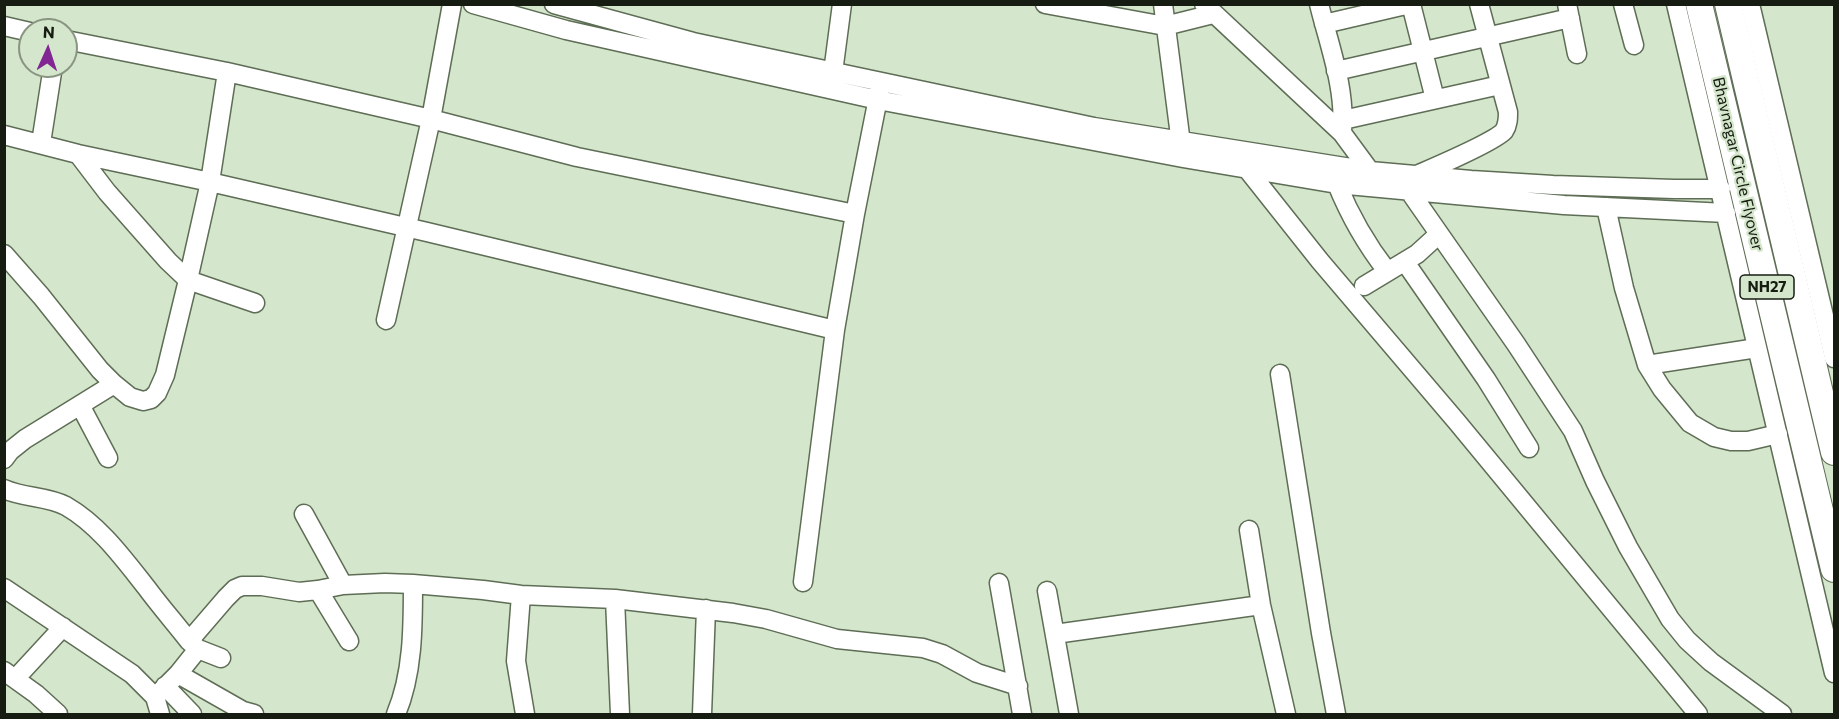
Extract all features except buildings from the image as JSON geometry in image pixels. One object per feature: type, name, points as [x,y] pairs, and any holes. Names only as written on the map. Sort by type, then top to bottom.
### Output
[{"type":"highway","name":"Bhavnagar Circle Flyover","points":[[1700,4],[1834,569]]},
{"type":"highway","name":"Bhavnagar Circle Flyover","points":[[1728,4],[1834,452]]},
{"type":"street","points":[[386,320],[431,119],[452,4]]},
{"type":"street","points":[[473,4],[566,30],[878,100],[1182,149],[1370,171],[1413,183],[1606,207],[1726,213]]},
{"type":"street","points":[[831,90],[842,4]]},
{"type":"street","points":[[1045,4],[1165,26],[1208,9],[1343,126],[1370,171]]},
{"type":"street","points":[[1163,4],[1182,149]]},
{"type":"street","points":[[1320,4],[1336,71],[1343,126]]},
{"type":"street","points":[[1324,24],[1378,8],[1410,4],[1435,99]]},
{"type":"street","points":[[1413,183],[1478,147],[1503,131],[1507,123],[1508,112],[1479,4]]},
{"type":"street","points":[[1623,4],[1634,45]]},
{"type":"street","points":[[1676,4],[1834,673]]},
{"type":"street","points":[[1750,4],[1834,358]]},
{"type":"street","points":[[564,6],[693,42],[1094,127],[1182,149],[1247,169],[1337,184],[1413,183],[1721,189]]},
{"type":"street","points":[[1336,71],[1487,38],[1569,11],[1577,54]]},
{"type":"street","points":[[78,41],[227,72],[431,119],[577,158],[855,214]]},
{"type":"street","points":[[4,254],[114,384],[130,397],[143,401],[151,399],[157,393],[165,375],[188,280],[210,182],[227,72]]},
{"type":"street","points":[[41,143],[51,78]]},
{"type":"street","points":[[803,582],[835,330],[855,214],[882,81]]},
{"type":"street","points":[[1343,126],[1435,99],[1500,85]]},
{"type":"street","points":[[4,135],[835,330]]},
{"type":"street","points":[[78,154],[122,209],[188,280],[255,303]]},
{"type":"street","points":[[1247,169],[1320,261],[1457,422],[1698,714]]},
{"type":"street","points":[[1413,183],[1439,234],[1516,344],[1573,431],[1595,482],[1628,547],[1670,619],[1687,640],[1711,662],[1782,714]]},
{"type":"street","points":[[1337,184],[1349,213],[1374,255],[1387,271]]},
{"type":"street","points":[[1606,207],[1624,288],[1647,365],[1662,390],[1690,423],[1714,436],[1731,441],[1748,441],[1778,435]]},
{"type":"street","points":[[1364,286],[1417,254],[1439,234]]},
{"type":"street","points":[[1405,262],[1486,379],[1529,448]]},
{"type":"street","points":[[1647,365],[1758,348]]},
{"type":"street","points":[[1280,374],[1336,714]]},
{"type":"street","points":[[4,459],[25,439],[114,384]]},
{"type":"street","points":[[80,405],[108,458]]},
{"type":"street","points":[[4,489],[52,500],[66,507],[105,537],[194,645],[221,658]]},
{"type":"street","points":[[304,514],[343,585]]},
{"type":"street","points":[[1249,530],[1261,605],[1286,714]]},
{"type":"street","points":[[164,693],[226,598],[235,589],[242,586],[262,586],[299,592],[343,585],[385,583],[521,595],[615,599],[706,609],[766,619],[837,639],[923,648],[942,654],[977,673],[1018,686]]},
{"type":"street","points":[[999,583],[1022,714]]},
{"type":"street","points":[[396,714],[404,694],[412,643],[413,584]]},
{"type":"street","points":[[4,588],[132,674],[144,685],[164,693],[254,714]]},
{"type":"street","points":[[318,590],[349,641]]},
{"type":"street","points":[[1047,591],[1069,714]]},
{"type":"street","points":[[521,595],[516,661],[525,714]]},
{"type":"street","points":[[615,599],[616,714]]},
{"type":"street","points":[[1055,634],[1261,605]]},
{"type":"street","points":[[702,714],[706,609]]},
{"type":"street","points":[[58,714],[10,675],[63,627]]},
{"type":"street","points":[[164,693],[192,714]]}]
